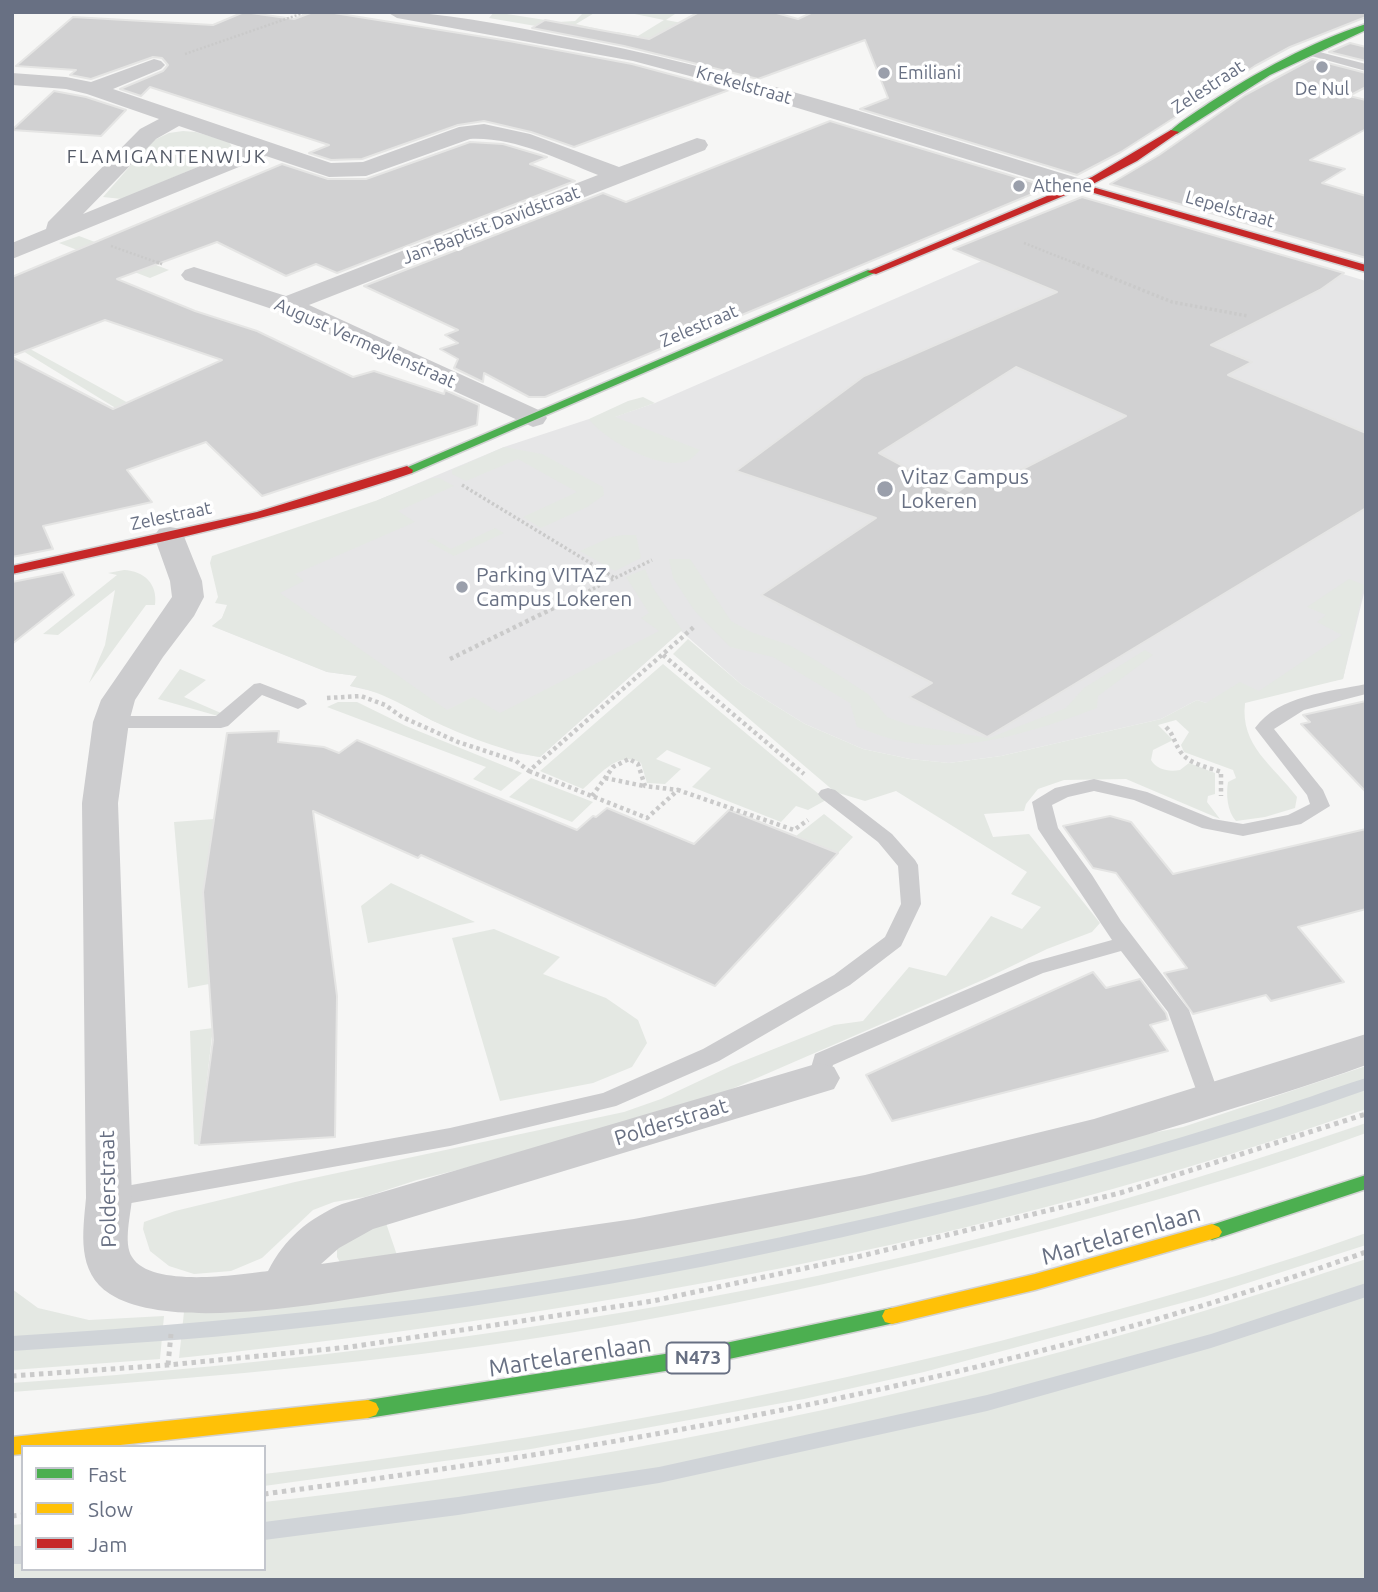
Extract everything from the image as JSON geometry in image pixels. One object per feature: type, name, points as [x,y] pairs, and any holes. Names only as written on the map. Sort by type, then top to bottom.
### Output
[{"type":"street","name":"Krekelstraat","points":[[397,12],[633,55],[713,75],[1083,187]]},
{"type":"street","name":"Zelestraat","points":[[12,570],[170,536],[347,492],[425,463],[980,226],[1050,197],[1083,187],[1134,159],[1234,89],[1366,27]]},
{"type":"street","points":[[93,89],[154,65]]},
{"type":"street","points":[[12,79],[65,83],[93,89],[329,170],[351,171],[482,129],[506,133],[618,175]]},
{"type":"street","points":[[62,231],[56,229],[62,221],[148,134],[175,119]]},
{"type":"street","name":"Jan-Baptist Davidstraat","points":[[287,305],[697,145]]},
{"type":"street","points":[[16,250],[263,149]]},
{"type":"street","name":"Lepelstraat","points":[[1083,187],[1366,269]]},
{"type":"street","points":[[82,201],[121,207]]},
{"type":"street","name":"August Vermeylenstraat","points":[[194,275],[287,305],[533,418]]},
{"type":"street","name":"Polderstraat","points":[[170,536],[186,581],[188,597],[178,616],[149,652],[118,700],[111,722],[100,803],[109,1198],[107,1253],[112,1267],[122,1279],[160,1291],[194,1296],[284,1288],[289,1274],[306,1247],[330,1228],[358,1216],[819,1078]]},
{"type":"street","points":[[284,1288],[495,1261],[817,1204],[1099,1135],[1366,1049]]},
{"type":"street","name":"Martelarenlaan","points":[[24,1445],[238,1427],[559,1383],[855,1327],[1169,1247],[1366,1182]]},
{"type":"lane","points":[[1308,52],[1366,68]]},
{"type":"lane","points":[[111,722],[221,722],[260,688],[298,704]]},
{"type":"lane","points":[[1210,1100],[1178,1010],[1126,943],[1048,829],[1042,802],[1062,792],[1094,785],[1140,796],[1209,824],[1243,831],[1294,820],[1320,806],[1316,794],[1264,728],[1276,715],[1366,689]]},
{"type":"lane","points":[[109,1198],[450,1136],[608,1100],[711,1055],[842,980],[894,941],[911,904],[908,865],[885,838],[828,794]]},
{"type":"lane","points":[[819,1078],[823,1060],[1036,968],[1126,943]]},
{"type":"path","points":[[154,65],[306,12]]},
{"type":"path","points":[[980,226],[1172,302],[1248,316]]},
{"type":"path","points":[[62,231],[194,275]]},
{"type":"path","points":[[425,463],[615,578]]},
{"type":"path","points":[[450,659],[652,560]]},
{"type":"path","points":[[529,771],[695,626]]},
{"type":"path","points":[[605,778],[678,790],[794,830],[823,809],[828,794],[663,655]]},
{"type":"path","points":[[298,704],[336,696],[361,696],[385,705],[402,717],[458,742],[516,761],[529,771],[647,818],[678,790]]},
{"type":"path","points":[[1166,727],[1176,737],[1177,749],[1184,758],[1221,772],[1220,801],[1226,827]]},
{"type":"path","points":[[592,796],[613,767],[629,760],[638,764],[645,786]]},
{"type":"path","points":[[12,1376],[168,1365],[350,1347],[666,1298],[857,1258],[1120,1194],[1366,1114]]},
{"type":"path","points":[[266,1494],[397,1477],[609,1444],[874,1390],[1039,1350],[1159,1317],[1260,1288],[1366,1252]]},
{"type":"path","points":[[168,1365],[169,1357]]},
{"type":"shaded area","points":[[494,12],[558,22],[575,21],[584,12],[596,12],[576,24],[603,30],[594,36],[489,18]]},
{"type":"shaded area","points":[[625,12],[678,12],[666,20],[682,23],[637,44],[608,39],[617,32],[638,36],[664,20]]},
{"type":"shaded area","points":[[183,131],[229,142],[231,153],[122,199],[103,197],[152,141],[169,133]]},
{"type":"shaded area","name":"Vitaz Campus Lokeren","points":[[1103,202],[1366,281],[1366,585],[1343,679],[1206,703],[1197,700],[1161,719],[1001,756],[949,763],[910,759],[863,749],[805,724],[742,685],[681,631],[540,757],[516,753],[433,721],[384,694],[350,686],[357,676],[327,672],[212,626],[222,618],[228,604],[378,500],[504,447],[589,419],[614,417],[655,403],[1053,230]]},
{"type":"shaded area","points":[[79,236],[169,270],[150,278],[59,243]]},
{"type":"shaded area","points":[[12,339],[170,426],[166,439],[18,348]]},
{"type":"shaded area","points":[[643,397],[655,403],[615,417],[700,450],[692,458],[676,463],[649,458],[607,436],[589,419]]},
{"type":"shaded area","points":[[504,447],[542,454],[603,487],[604,495],[587,507],[541,528],[523,517],[577,492],[518,459],[466,481],[452,474],[452,470]]},
{"type":"shaded area","points":[[432,478],[439,478],[454,486],[398,511],[415,522],[295,574],[304,581],[280,593],[447,710],[473,697],[500,713],[659,631],[641,618],[649,613],[626,577],[645,569],[653,588],[682,630],[540,757],[470,737],[383,695],[350,686],[357,676],[327,672],[212,626],[222,618],[227,605],[215,603],[218,597],[210,563],[212,556],[378,500]]},
{"type":"shaded area","points":[[495,528],[504,533],[454,556],[427,541],[432,538],[451,549]]},
{"type":"shaded area","points":[[636,535],[641,558],[615,571],[580,551],[611,537]]},
{"type":"shaded area","points":[[669,559],[690,559],[731,621],[751,632],[789,645],[817,661],[868,694],[887,717],[909,725],[989,738],[1066,708],[1084,688],[1145,650],[1153,655],[1098,696],[1097,708],[1048,725],[997,739],[970,743],[918,744],[892,739],[857,727],[850,703],[773,657],[730,647],[694,610],[673,578]]},
{"type":"shaded area","points":[[124,570],[138,573],[148,580],[154,591],[155,605],[146,605],[89,683],[105,645],[115,590],[58,635],[43,634],[117,575],[108,573]]},
{"type":"shaded area","points":[[1349,579],[1364,585],[1343,679],[1245,703],[1245,718],[1253,743],[1297,797],[1295,808],[1265,817],[1236,821],[1227,797],[1228,782],[1236,778],[1233,770],[1184,752],[1181,745],[1189,732],[1176,720],[1158,725],[1173,740],[1153,750],[1151,760],[1160,768],[1168,770],[1180,770],[1189,763],[1215,773],[1215,794],[1208,796],[1207,802],[1220,819],[1126,779],[1064,780],[1038,789],[1024,811],[984,814],[993,837],[1029,834],[1100,923],[1092,932],[1047,949],[985,979],[688,1108],[599,1135],[417,1180],[313,1210],[262,1258],[231,1271],[194,1274],[169,1266],[150,1251],[143,1229],[144,1222],[175,1211],[295,1182],[624,1112],[661,1099],[731,1066],[834,1025],[863,1021],[909,967],[946,976],[991,916],[1022,929],[1041,907],[1011,894],[1027,872],[896,791],[865,801],[835,792],[673,654],[688,639],[742,685],[805,724],[863,749],[910,759],[949,763],[1001,756],[1161,719],[1197,700],[1206,703],[1240,682],[1259,691],[1342,635],[1317,622],[1326,615],[1307,607]]},
{"type":"shaded area","points":[[663,664],[826,800],[808,810],[796,806],[781,822],[692,787],[711,768],[667,750],[656,759],[681,769],[665,784],[647,783],[641,763],[633,760],[617,762],[610,766],[583,789],[540,771]]},
{"type":"shaded area","points":[[180,669],[206,680],[184,697],[221,713],[218,716],[158,699]]},
{"type":"shaded area","points":[[338,702],[357,702],[406,726],[522,773],[501,791],[473,779],[486,767],[327,707]]},
{"type":"shaded area","points":[[531,778],[593,802],[572,822],[509,797]]},
{"type":"shaded area","points":[[824,814],[853,837],[838,853],[796,836]]},
{"type":"shaded area","points":[[214,819],[203,892],[209,984],[188,988],[174,822]]},
{"type":"shaded area","points":[[391,883],[475,922],[368,943],[361,906]]},
{"type":"shaded area","points":[[494,929],[560,957],[543,974],[606,998],[638,1020],[647,1043],[632,1067],[593,1083],[500,1101],[452,938]]},
{"type":"shaded area","points":[[213,1028],[199,1145],[194,1144],[190,1031]]},
{"type":"shaded area","points":[[1366,1066],[1366,1109],[1221,1157],[1075,1199],[928,1236],[780,1268],[630,1296],[330,1341],[179,1358],[184,1312],[269,1303],[1183,1127]]},
{"type":"shaded area","points":[[1366,1123],[1366,1133],[1271,1166],[1174,1195],[917,1262],[729,1304],[602,1328],[418,1354],[244,1373],[12,1392],[12,1383],[215,1366],[417,1343],[717,1296],[887,1261],[1025,1227],[1230,1167]]},
{"type":"shaded area","points":[[386,1223],[399,1261],[344,1269],[337,1257],[337,1242]]},
{"type":"shaded area","points":[[1366,1233],[1366,1245],[1204,1297],[924,1372],[804,1399],[531,1449],[266,1486],[266,1474],[476,1445],[688,1410],[897,1366],[1001,1341],[1269,1266]]},
{"type":"shaded area","points":[[1366,1259],[1366,1580],[12,1580],[12,1525],[21,1524],[21,1571],[266,1571],[266,1502],[544,1463],[683,1439],[959,1378],[1232,1302]]},
{"type":"shaded area","points":[[12,1289],[38,1308],[89,1320],[164,1316],[160,1359],[12,1370]]},
{"type":"building","points":[[244,12],[294,19],[313,12],[328,12],[509,41],[632,64],[729,90],[574,147],[531,132],[484,121],[458,125],[362,159],[331,160],[309,153],[329,145],[150,87],[141,96],[120,89],[163,71],[168,65],[162,58],[153,57],[91,79],[70,75],[76,70],[16,66],[73,17],[213,25]]},
{"type":"building","points":[[699,12],[773,12],[798,19],[813,12],[1366,12],[1366,17],[1290,47],[1255,66],[1121,152],[1077,175],[860,109],[888,98],[865,40],[758,79],[624,46],[532,28],[545,20],[649,39]]},
{"type":"building","points":[[1350,43],[1366,47],[1366,61],[1329,52]]},
{"type":"building","points":[[1312,59],[1366,73],[1366,87],[1349,96],[1366,100],[1366,129],[1310,160],[1345,169],[1322,183],[1366,196],[1366,258],[1110,184],[1159,155],[1245,95]]},
{"type":"building","points":[[54,91],[86,97],[126,110],[101,136],[12,130]]},
{"type":"building","points":[[830,121],[1049,187],[545,397],[529,397],[484,373],[483,382],[454,368],[458,359],[440,349],[458,343],[445,335],[458,330],[364,286],[603,193],[626,202]]},
{"type":"building","points":[[470,142],[503,144],[547,157],[530,164],[575,181],[337,273],[316,264],[286,276],[217,242],[117,279],[195,311],[257,331],[353,377],[374,371],[444,394],[445,390],[479,405],[477,425],[262,496],[206,442],[127,470],[152,502],[43,526],[53,549],[12,557],[12,357],[113,409],[222,360],[105,320],[12,356],[12,277],[282,164],[328,179],[366,179]]},
{"type":"building","points":[[1082,197],[1344,273],[1320,290],[1211,345],[1252,362],[1228,375],[1366,433],[1366,508],[987,737],[909,697],[932,683],[761,595],[876,518],[736,471],[864,376],[1057,292],[953,249]],"holes":[[[1016,367],[1126,416],[1007,477],[989,469],[955,494],[879,453]]]},
{"type":"building","points":[[63,572],[74,595],[12,644],[12,582]]},
{"type":"building","points":[[1366,701],[1366,792],[1301,724],[1310,722],[1303,715]]},
{"type":"building","points":[[279,731],[278,742],[324,747],[339,753],[357,740],[577,830],[607,808],[694,844],[729,810],[838,853],[715,986],[421,855],[418,858],[313,811],[337,996],[335,1137],[199,1145],[213,1040],[203,892],[227,733]]},
{"type":"building","points":[[1110,816],[1131,822],[1173,874],[1366,829],[1366,909],[1298,927],[1344,982],[1271,1001],[1266,995],[1193,1014],[1164,973],[1187,968],[1116,873],[1093,868],[1063,826]]},
{"type":"building","points":[[1093,972],[1106,988],[1140,979],[1166,1013],[1168,1020],[1150,1025],[1168,1051],[892,1121],[866,1075]]},
{"type":"waterway","points":[[12,1344],[282,1323],[417,1307],[684,1264],[817,1237],[1080,1172],[1260,1120],[1366,1084]]},
{"type":"waterway","points":[[266,1531],[458,1506],[659,1475],[987,1403],[1211,1341],[1366,1290]]},
{"type":"waterway","points":[[12,1555],[21,1555]]},
{"type":"traffic: fast","points":[[1174,132],[1267,73],[1315,48],[1366,27]]},
{"type":"traffic: fast","points":[[407,470],[872,272]]},
{"type":"traffic: fast","points":[[1212,1232],[1366,1182]]},
{"type":"traffic: fast","points":[[368,1409],[566,1380],[697,1357],[892,1316]]},
{"type":"traffic: slow","points":[[892,1316],[1035,1282],[1212,1232]]},
{"type":"traffic: slow","points":[[23,1445],[368,1409]]},
{"type":"traffic: slow","points":[[12,1446],[21,1445]]},
{"type":"traffic: jam","points":[[872,272],[1096,179],[1174,132]]},
{"type":"traffic: jam","points":[[1083,187],[1366,269]]},
{"type":"traffic: jam","points":[[12,570],[261,515],[359,487],[407,470]]},
{"type":"place","name":"De Nul","points":[[1322,67]]},
{"type":"place","name":"Emiliani","points":[[884,73]]},
{"type":"place","name":"Athene","points":[[1019,186]]},
{"type":"place","name":"Vitaz Campus Lokeren","points":[[885,489]]},
{"type":"place","name":"Parking VITAZ Campus Lokeren","points":[[462,587]]},
{"type":"district","name":"FLAMIGANTENWIJK","points":[[167,157]]}]
